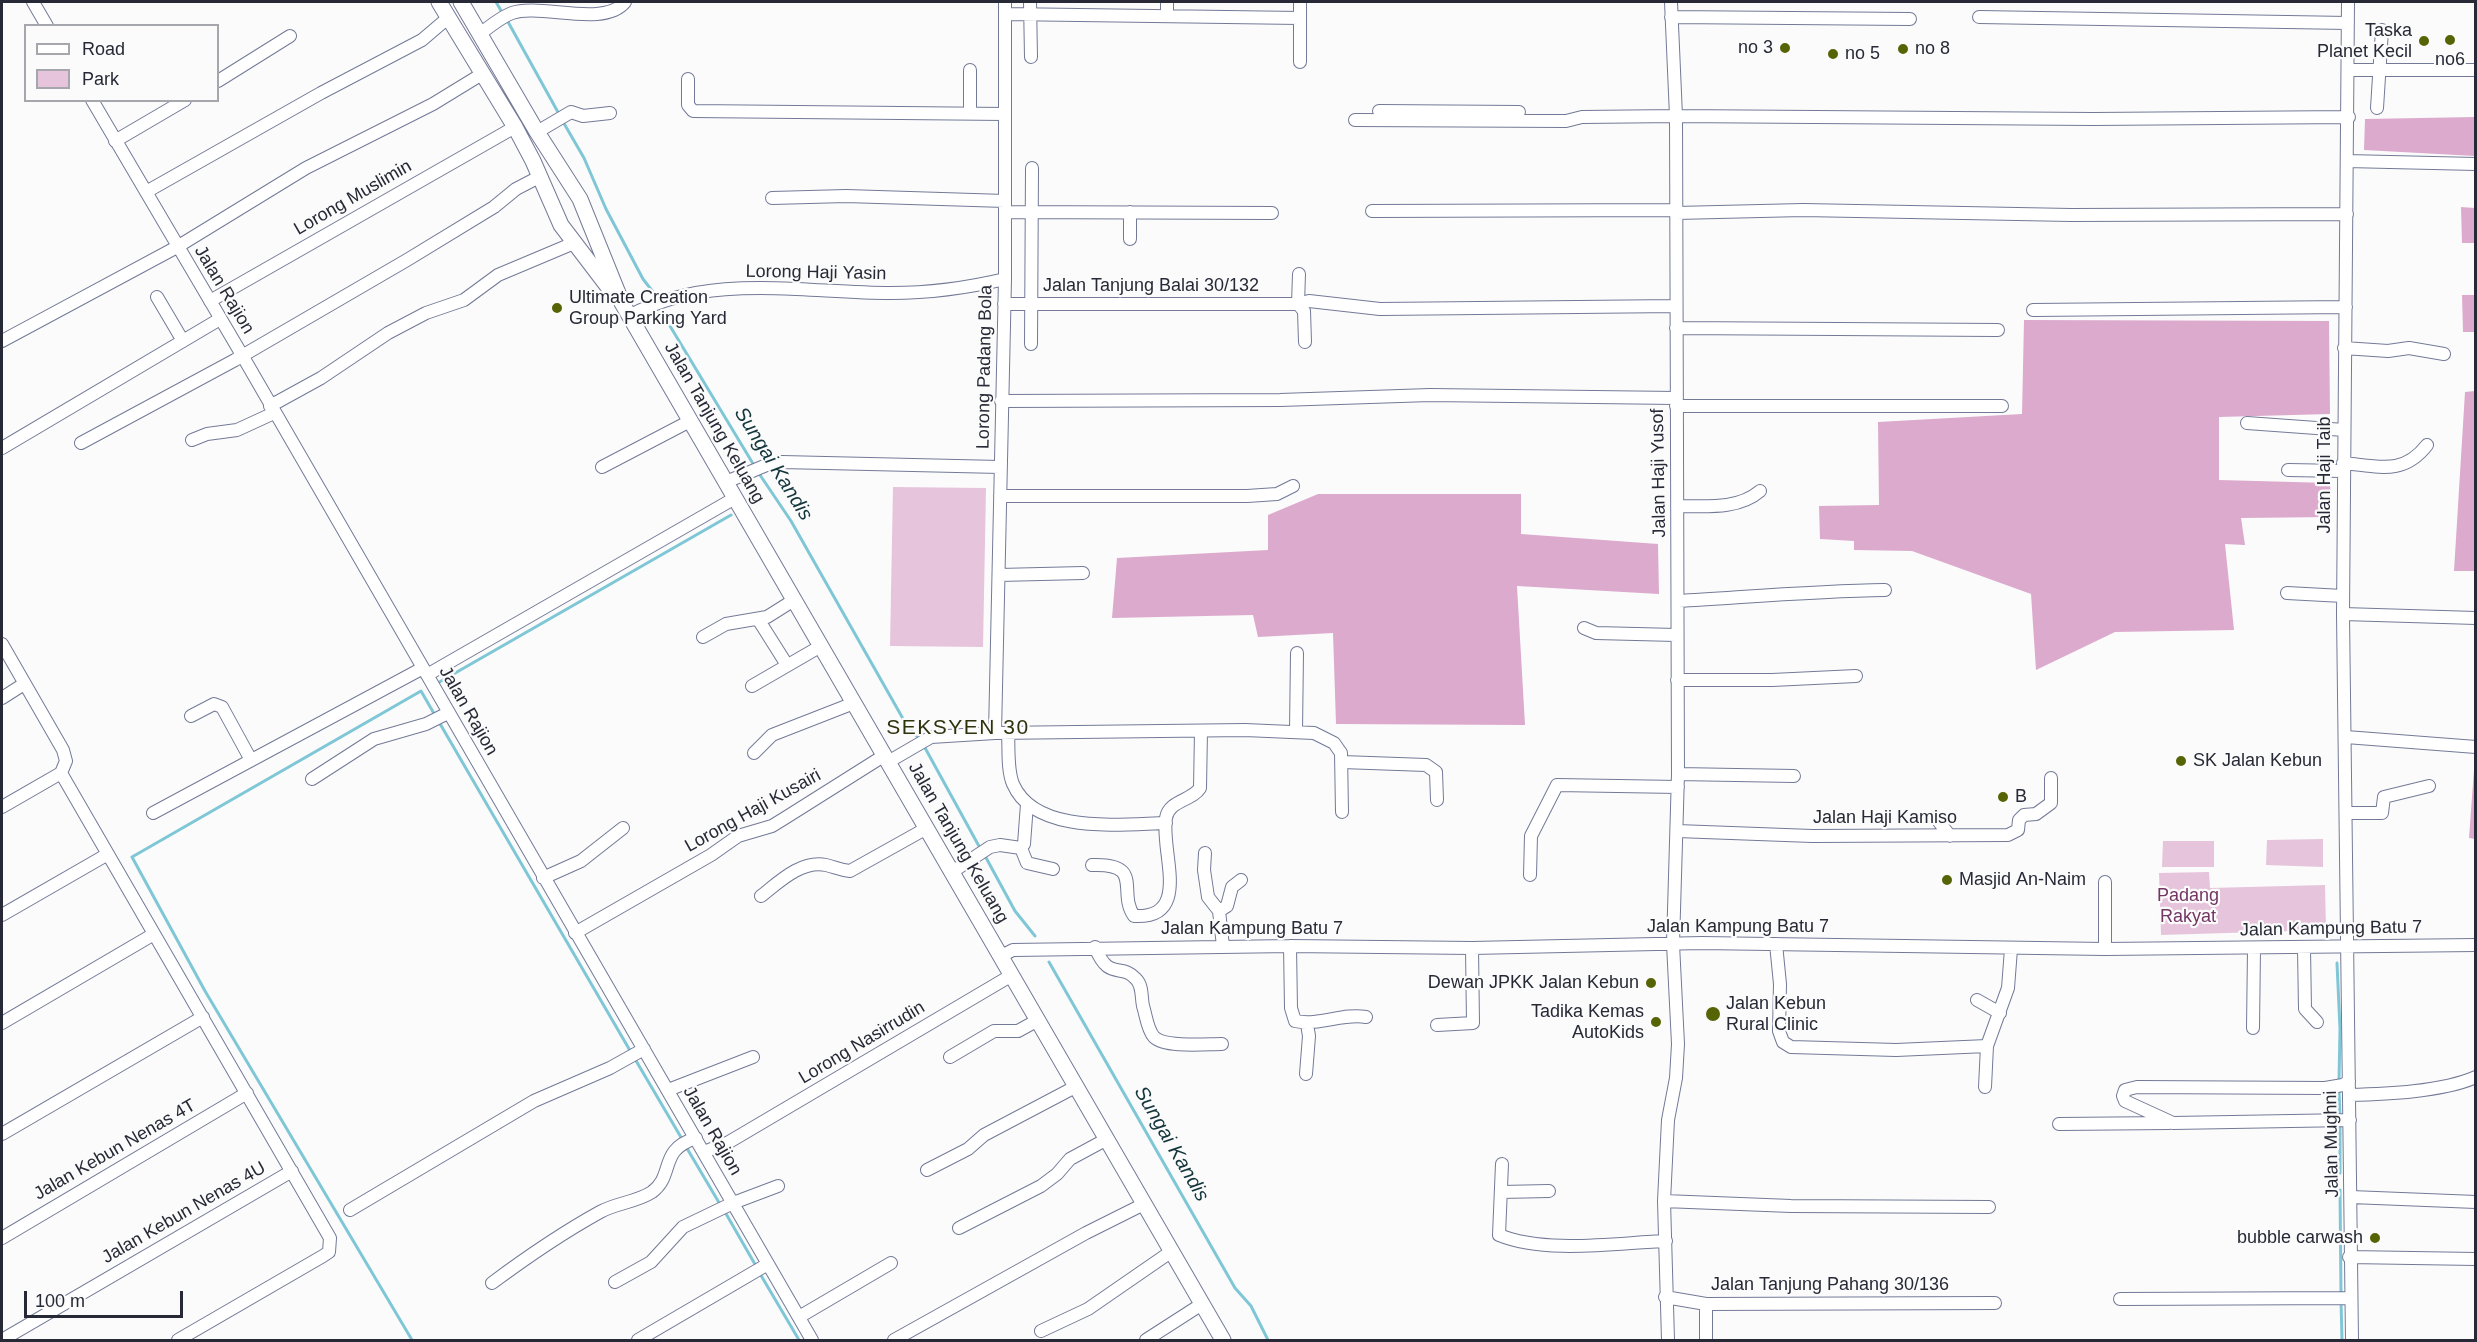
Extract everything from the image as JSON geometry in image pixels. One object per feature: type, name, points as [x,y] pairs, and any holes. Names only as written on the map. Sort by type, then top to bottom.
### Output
[{"type":"main road","name":"Jalan Tanjung Keluang","points":[[439,2],[515,127],[561,225],[625,310],[1077,1086],[1101,1142],[1144,1203],[1223,1341]]},
{"type":"main road","name":"Jalan Tanjung Keluang","points":[[461,2],[484,31],[537,132],[579,198],[625,310]]},
{"type":"main road","points":[[539,177],[549,186],[559,209],[564,214],[573,213],[577,207],[558,165]]},
{"type":"street","points":[[33,2],[46,24]]},
{"type":"street","points":[[484,31],[512,13],[599,12],[620,8],[625,2]]},
{"type":"street","points":[[1030,2],[1030,57]]},
{"type":"street","points":[[1167,2],[1167,16]]},
{"type":"street","points":[[1300,2],[1300,62]]},
{"type":"street","name":"Jalan Haji Yusof","points":[[1668,1341],[1664,1201],[1668,1120],[1676,1078],[1678,1044],[1673,944],[1678,787],[1676,635],[1678,601],[1676,116],[1671,2]]},
{"type":"street","name":"Jalan Haji Taib","points":[[2348,2],[2349,117],[2343,467],[2348,948]]},
{"type":"street","points":[[1005,8],[1031,15],[1300,18]]},
{"type":"street","name":"Lorong Padang Bola","points":[[995,733],[1005,279],[1005,8]]},
{"type":"street","points":[[146,192],[321,93],[412,46],[449,17]]},
{"type":"street","points":[[1671,17],[1910,19]]},
{"type":"street","points":[[1979,17],[2348,23]]},
{"type":"street","points":[[2378,108],[2382,30]]},
{"type":"street","points":[[219,80],[290,36]]},
{"type":"street","points":[[970,70],[970,113]]},
{"type":"street","points":[[2349,70],[2475,70]]},
{"type":"street","points":[[2,341],[174,248],[306,168],[433,104],[482,74]]},
{"type":"street","points":[[688,79],[688,105],[695,111],[1005,114]]},
{"type":"street","name":"Jalan Rajion","points":[[93,102],[146,192],[174,248],[220,319],[234,360],[272,409],[446,713],[543,878],[578,931],[641,1050],[668,1090],[694,1138],[710,1150],[730,1204],[762,1268],[806,1313],[812,1341]]},
{"type":"street","points":[[116,141],[182,102]]},
{"type":"street","points":[[1379,111],[1560,112],[1582,117],[2093,119],[2349,117]]},
{"type":"street","points":[[537,132],[566,113],[583,116],[610,113]]},
{"type":"street","points":[[1355,120],[1566,121],[1582,117]]},
{"type":"street","name":"Lorong Muslimin","points":[[210,301],[515,127]]},
{"type":"street","points":[[2347,161],[2475,164]]},
{"type":"street","points":[[1030,344],[1032,168]]},
{"type":"street","points":[[81,443],[234,360],[407,261],[494,207],[516,189],[539,177]]},
{"type":"street","points":[[772,198],[846,196],[1005,206],[1031,212],[1272,213]]},
{"type":"street","points":[[1372,211],[1803,210],[1973,214],[2347,214]]},
{"type":"street","points":[[1130,212],[1130,239]]},
{"type":"street","points":[[192,440],[237,430],[388,333],[426,313],[464,300],[498,275],[573,243]]},
{"type":"street","points":[[1299,274],[1298,304],[1304,311],[1305,342]]},
{"type":"street","name":"Lorong Haji Yasin","points":[[625,310],[671,297],[751,287],[890,293],[932,292],[1005,279]]},
{"type":"street","points":[[157,297],[183,341]]},
{"type":"street","name":"Jalan Tanjung Balai 30/132","points":[[1004,304],[1298,304],[1309,301],[1380,309],[1454,306],[1530,308],[1617,304],[1676,306]]},
{"type":"street","points":[[2033,310],[2346,307]]},
{"type":"street","points":[[2,448],[220,319]]},
{"type":"street","points":[[1676,328],[1998,330]]},
{"type":"street","points":[[2344,348],[2388,351],[2409,348],[2444,354]]},
{"type":"street","points":[[1001,401],[1280,400],[1430,395],[1676,402],[2001,406]]},
{"type":"street","points":[[602,467],[690,421]]},
{"type":"street","points":[[2247,423],[2344,430]]},
{"type":"street","points":[[2288,470],[2400,466],[2416,459],[2427,445]]},
{"type":"street","points":[[726,482],[769,464],[1000,467]]},
{"type":"street","points":[[1000,496],[1247,496],[1277,494],[1293,486]]},
{"type":"street","points":[[1677,506],[1723,505],[1749,500],[1760,491]]},
{"type":"street","points":[[153,813],[398,681],[427,678],[735,498]]},
{"type":"street","points":[[999,575],[1083,573]]},
{"type":"street","points":[[1678,601],[1770,596],[1811,591],[1885,590]]},
{"type":"street","points":[[2287,593],[2343,596]]},
{"type":"street","points":[[703,637],[726,624],[767,616],[794,600]]},
{"type":"street","points":[[2343,614],[2475,618]]},
{"type":"street","points":[[758,619],[787,665]]},
{"type":"street","points":[[1584,628],[1596,633],[1676,635]]},
{"type":"street","points":[[2,644],[63,750],[66,761],[61,773],[2,807]]},
{"type":"street","points":[[752,686],[821,646]]},
{"type":"street","points":[[1296,731],[1297,653]]},
{"type":"street","points":[[1677,680],[1772,680],[1856,676]]},
{"type":"street","points":[[2,698],[24,684]]},
{"type":"street","points":[[754,753],[772,735],[854,703]]},
{"type":"street","points":[[191,716],[214,704],[222,707],[251,760]]},
{"type":"street","points":[[312,779],[374,739],[426,724],[446,713]]},
{"type":"street","points":[[1092,865],[1107,865],[1123,873],[1127,878],[1129,907],[1134,916],[1149,917],[1162,909],[1170,892],[1166,816],[1175,804],[1192,796],[1200,788],[1201,731]]},
{"type":"street","points":[[995,733],[1296,731],[1324,736],[1334,743],[1341,753],[1342,812]]},
{"type":"street","name":"Lorong Haji Kusairi","points":[[578,931],[711,855],[738,836],[772,826],[886,759],[908,751],[931,737],[995,733]]},
{"type":"street","points":[[1008,733],[1012,780],[1027,804],[1024,844],[1021,849]]},
{"type":"street","points":[[2346,737],[2475,747]]},
{"type":"street","points":[[1342,762],[1426,765],[1436,772],[1437,800]]},
{"type":"street","points":[[61,773],[330,1238],[329,1252],[178,1341]]},
{"type":"street","points":[[1678,774],[1794,776]]},
{"type":"street","name":"Jalan Haji Kamiso","points":[[1677,831],[1812,836],[2008,835],[2018,830],[2019,820],[2024,815],[2036,814],[2051,803],[2051,778]]},
{"type":"street","points":[[1530,875],[1531,836],[1557,785],[1678,787]]},
{"type":"street","points":[[2347,813],[2382,813],[2384,796],[2429,786]]},
{"type":"street","points":[[1027,804],[1082,824],[1166,823]]},
{"type":"street","points":[[1936,818],[1950,836]]},
{"type":"street","points":[[543,878],[581,861],[623,828]]},
{"type":"street","points":[[761,896],[792,872],[825,864],[839,870],[850,871],[927,828]]},
{"type":"street","points":[[952,872],[990,847],[1000,845],[1021,849]]},
{"type":"street","points":[[1021,849],[1028,863],[1053,869]]},
{"type":"street","points":[[1205,853],[1204,870],[1208,897],[1219,911],[1222,946]]},
{"type":"street","points":[[2,915],[108,854]]},
{"type":"street","points":[[1219,911],[1227,906],[1232,887],[1240,880]]},
{"type":"street","points":[[2105,882],[2105,949]]},
{"type":"street","points":[[2,1023],[154,934]]},
{"type":"street","points":[[1776,944],[1780,984],[1779,1031],[1783,1042],[1791,1047],[1896,1050],[1987,1046]]},
{"type":"street","name":"Jalan Kampung Batu 7","points":[[1001,956],[1013,950],[1222,946],[1472,948],[1776,944],[2010,949],[2304,949],[2475,945]]},
{"type":"street","points":[[1290,946],[1291,1008],[1295,1022],[1322,1023],[1356,1015],[1366,1017]]},
{"type":"street","points":[[1095,947],[1101,962],[1110,970],[1132,975],[1138,981],[1149,1028],[1154,1037],[1163,1042],[1222,1044]]},
{"type":"street","points":[[1437,1025],[1473,1023],[1472,948]]},
{"type":"street","name":"Jalan Mughni","points":[[2348,948],[2344,1087],[2348,1120],[2351,1197],[2349,1257],[2352,1341]]},
{"type":"street","points":[[1985,1087],[1987,1046],[2008,988],[2010,949]]},
{"type":"street","points":[[2253,1028],[2254,949]]},
{"type":"street","points":[[2304,949],[2305,1009],[2317,1022]]},
{"type":"street","name":"Lorong Nasirrudin","points":[[710,1150],[729,1142],[1012,975]]},
{"type":"street","points":[[1977,1000],[2000,1013]]},
{"type":"street","points":[[2,1134],[203,1017]]},
{"type":"street","points":[[950,1057],[994,1031],[1018,1031],[1038,1020]]},
{"type":"street","points":[[1305,1074],[1309,1036],[1307,1024]]},
{"type":"street","points":[[350,1210],[534,1101],[627,1060],[641,1050]]},
{"type":"street","points":[[668,1090],[753,1057]]},
{"type":"street","points":[[2173,1123],[2125,1101],[2125,1090],[2137,1087],[2344,1087],[2403,1092],[2459,1084],[2475,1077]]},
{"type":"street","points":[[927,1170],[968,1149],[984,1134],[1077,1086]]},
{"type":"street","name":"Jalan Kebun Nenas 4T","points":[[2,1238],[247,1093]]},
{"type":"street","points":[[2058,1124],[2348,1120]]},
{"type":"street","points":[[492,1282],[558,1236],[603,1210],[647,1196],[659,1187],[668,1158],[679,1146],[694,1138]]},
{"type":"street","points":[[959,1228],[1041,1186],[1070,1160],[1101,1142]]},
{"type":"street","points":[[1502,1164],[1499,1235],[1518,1243],[1576,1245],[1666,1241]]},
{"type":"street","name":"Jalan Kebun Nenas 4U","points":[[2,1340],[292,1171]]},
{"type":"street","points":[[615,1282],[651,1262],[683,1227],[730,1204],[778,1186]]},
{"type":"street","points":[[1501,1192],[1549,1191]]},
{"type":"street","name":"Jalan Mughni","points":[[2351,1197],[2475,1202]]},
{"type":"street","points":[[1664,1201],[1791,1206],[1989,1207]]},
{"type":"street","points":[[894,1341],[1144,1203]]},
{"type":"street","points":[[1041,1331],[1088,1309],[1172,1251]]},
{"type":"street","points":[[2349,1257],[2475,1259]]},
{"type":"street","points":[[806,1313],[891,1263]]},
{"type":"street","points":[[638,1341],[762,1268]]},
{"type":"street","name":"Jalan Tanjung Pahang 30/136","points":[[1665,1297],[1706,1304],[1995,1303]]},
{"type":"street","points":[[2120,1299],[2326,1300],[2350,1298]]},
{"type":"street","points":[[1146,1341],[1202,1304]]},
{"type":"street","points":[[1706,1304],[1706,1341]]},
{"type":"green space","points":[[893,487],[986,488],[983,647],[890,646]]},
{"type":"green space","name":"Padang Rakyat","points":[[2323,839],[2323,867],[2266,865],[2267,840]]},
{"type":"green space","name":"Padang Rakyat","points":[[2163,841],[2214,841],[2214,867],[2162,867]]},
{"type":"green space","name":"Padang Rakyat","points":[[2209,872],[2210,888],[2325,885],[2326,930],[2161,935],[2159,873]]},
{"type":"shaded area","points":[[2475,117],[2475,156],[2364,150],[2365,119]]},
{"type":"shaded area","points":[[2461,207],[2475,208],[2475,243],[2462,243]]},
{"type":"shaded area","points":[[2462,295],[2475,295],[2475,332],[2463,332]]},
{"type":"shaded area","points":[[2024,320],[2329,321],[2330,414],[2219,417],[2219,480],[2330,483],[2332,517],[2241,518],[2245,545],[2225,544],[2234,630],[2115,632],[2036,670],[2031,594],[1912,551],[1854,550],[1854,541],[1820,539],[1819,506],[1879,505],[1878,422],[2022,414]]},
{"type":"shaded area","points":[[2475,391],[2475,571],[2454,571],[2465,392]]},
{"type":"shaded area","points":[[1318,494],[1521,494],[1521,534],[1658,544],[1659,594],[1517,586],[1525,725],[1336,724],[1333,633],[1258,637],[1253,615],[1112,618],[1117,558],[1268,550],[1268,515]]},
{"type":"shaded area","points":[[2475,756],[2475,839],[2469,838]]},
{"type":"waterway","name":"Sungai Kandis","points":[[496,2],[503,14]]},
{"type":"waterway","name":"Sungai Kandis","points":[[507,20],[559,114]]},
{"type":"waterway","name":"Sungai Kandis","points":[[562,120],[584,158],[606,209],[643,279],[660,301]]},
{"type":"waterway","name":"Sungai Kandis","points":[[662,307],[670,326],[755,467]]},
{"type":"waterway","name":"Sungai Kandis","points":[[758,472],[791,521],[906,724],[921,741]]},
{"type":"waterway","points":[[436,684],[731,515]]},
{"type":"waterway","points":[[412,1340],[205,991],[132,857],[421,691],[436,717]]},
{"type":"waterway","points":[[439,722],[632,1054]]},
{"type":"waterway","name":"Sungai Kandis","points":[[924,746],[980,848]]},
{"type":"waterway","name":"Sungai Kandis","points":[[984,854],[1015,911],[1035,936]]},
{"type":"waterway","name":"Sungai Kandis","points":[[1049,962],[1235,1288],[1251,1306],[1268,1340]]},
{"type":"waterway","points":[[2337,963],[2340,1029],[2339,1081]]},
{"type":"waterway","points":[[635,1059],[682,1139]]},
{"type":"waterway","points":[[2339,1090],[2340,1117]]},
{"type":"waterway","points":[[2340,1123],[2340,1173]]},
{"type":"waterway","points":[[685,1145],[721,1206]]},
{"type":"waterway","points":[[2340,1190],[2341,1294]]},
{"type":"waterway","points":[[725,1212],[756,1266]]},
{"type":"waterway","points":[[759,1272],[799,1340]]},
{"type":"waterway","points":[[2341,1300],[2342,1340]]},
{"type":"place","name":"no6","points":[[2450,40]]},
{"type":"place","name":"Taska Planet Kecil","points":[[2424,41]]},
{"type":"place","name":"no 3","points":[[1785,48]]},
{"type":"place","name":"no 8","points":[[1903,49]]},
{"type":"place","name":"no 5","points":[[1833,54]]},
{"type":"place","name":"Ultimate Creation Group Parking Yard","points":[[557,308]]},
{"type":"place","name":"SK Jalan Kebun","points":[[2181,761]]},
{"type":"place","name":"B","points":[[2003,797]]},
{"type":"place","name":"Masjid An-Naim","points":[[1947,880]]},
{"type":"place","name":"Dewan JPKK Jalan Kebun","points":[[1651,983]]},
{"type":"place","name":"Jalan Kebun Rural Clinic","points":[[1713,1014]]},
{"type":"place","name":"Tadika Kemas AutoKids","points":[[1656,1022]]},
{"type":"place","name":"bubble carwash","points":[[2375,1238]]},
{"type":"district","name":"SEKSYEN 30","points":[[958,728]]}]
